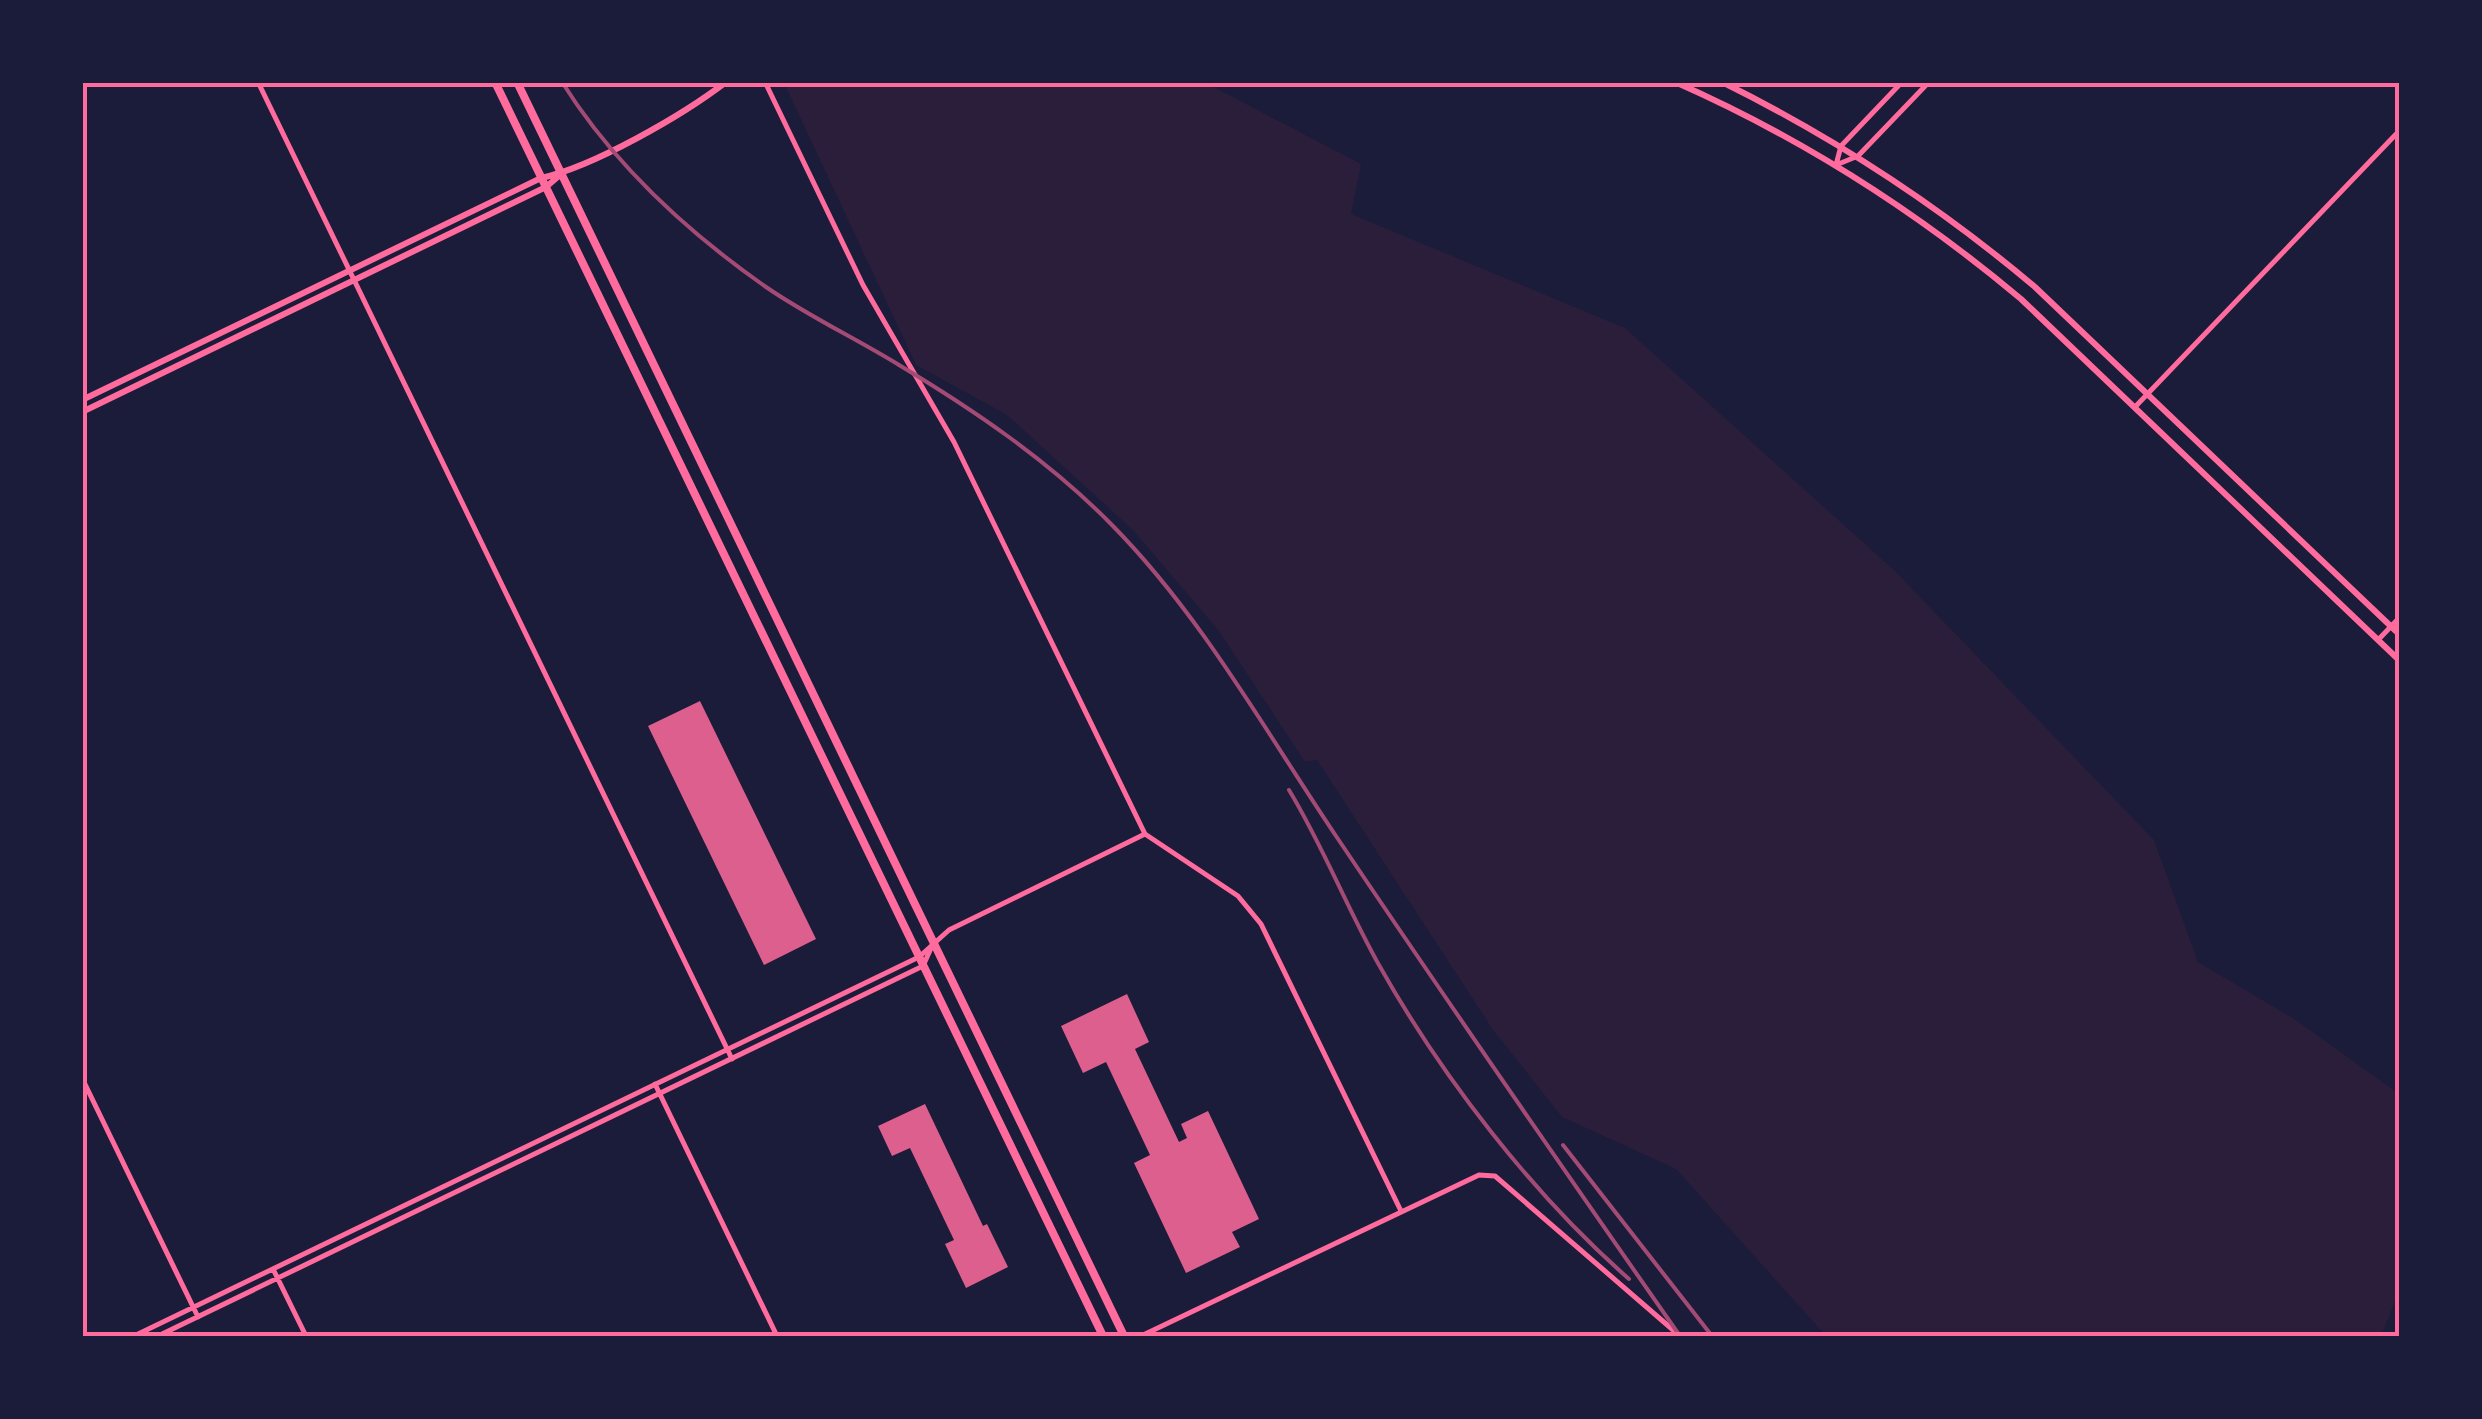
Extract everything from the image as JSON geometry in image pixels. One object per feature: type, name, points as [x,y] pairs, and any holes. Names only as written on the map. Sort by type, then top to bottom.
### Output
[{"type":"main road","points":[[495,82],[1102,1336]]},
{"type":"main road","points":[[516,82],[1124,1336]]},
{"type":"street","points":[[258,82],[732,1059]]},
{"type":"street","points":[[82,412],[546,187],[561,174],[654,128],[726,82]]},
{"type":"street","points":[[766,82],[863,285],[954,442],[1145,834],[1238,896],[1261,924],[1402,1211]]},
{"type":"street","points":[[1676,82],[1760,122],[1836,165],[1915,215],[1972,258],[2021,299],[2400,661]]},
{"type":"street","points":[[1722,82],[1858,156],[1984,244],[2035,287],[2400,636]]},
{"type":"street","points":[[1836,165],[1841,146],[1902,82]]},
{"type":"street","points":[[1836,165],[1858,156],[1929,82]]},
{"type":"street","points":[[2134,408],[2400,130]]},
{"type":"street","points":[[82,400],[541,178],[561,174]]},
{"type":"street","points":[[2378,640],[2400,617]]},
{"type":"street","points":[[134,1336],[918,956],[949,930],[1145,834]]},
{"type":"street","points":[[158,1336],[923,966],[934,943]]},
{"type":"street","points":[[82,1078],[198,1317]]},
{"type":"street","points":[[655,1084],[777,1336]]},
{"type":"street","points":[[1141,1336],[1479,1175],[1495,1176],[1680,1336]]},
{"type":"street","points":[[273,1269],[306,1336]]},
{"type":"shaded area","points":[[784,83],[1206,83],[1361,164],[1351,214],[1625,328],[1894,570],[2154,840],[2198,962],[2296,1020],[2399,1094],[2399,1291],[2381,1336],[1826,1336],[1676,1169],[1562,1117],[1493,1030],[1317,760],[1305,762],[1219,631],[1133,530],[1007,415],[916,365]]},
{"type":"building","points":[[700,701],[816,939],[764,965],[648,726]]},
{"type":"building","points":[[1127,994],[1149,1042],[1135,1049],[1179,1142],[1187,1138],[1181,1124],[1208,1111],[1259,1219],[1232,1232],[1240,1247],[1186,1273],[1134,1163],[1150,1155],[1106,1062],[1083,1073],[1061,1026]]},
{"type":"building","points":[[925,1104],[983,1226],[987,1224],[1008,1267],[966,1288],[945,1244],[954,1240],[910,1148],[892,1156],[878,1126]]},
{"type":"railway","points":[[562,82],[628,169],[736,266],[782,298],[983,418],[1062,479],[1144,559],[1203,634],[1378,899],[1680,1336]]},
{"type":"railway","points":[[1289,790],[1379,965],[1431,1050],[1524,1172],[1629,1279]]},
{"type":"railway","points":[[1563,1145],[1712,1336]]}]
